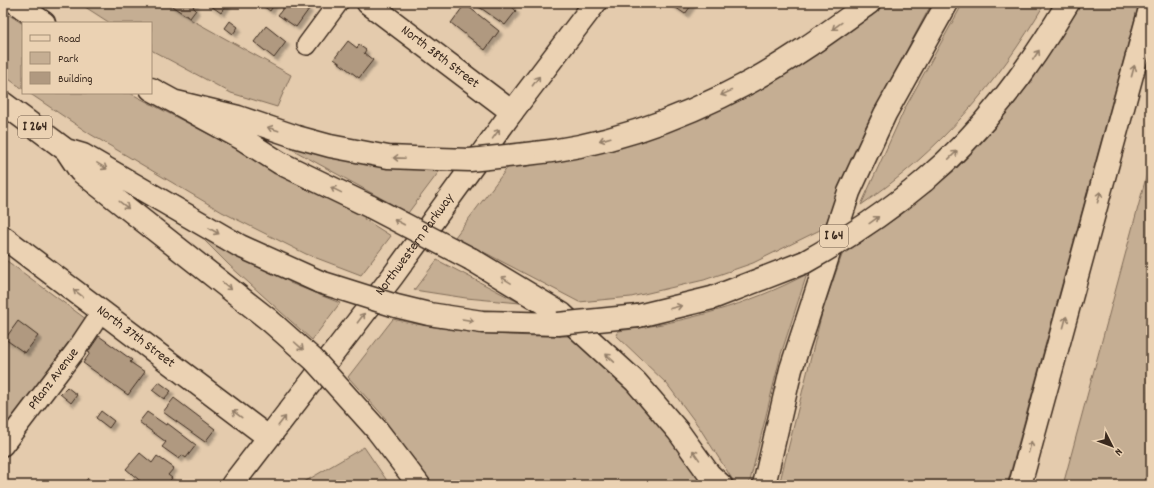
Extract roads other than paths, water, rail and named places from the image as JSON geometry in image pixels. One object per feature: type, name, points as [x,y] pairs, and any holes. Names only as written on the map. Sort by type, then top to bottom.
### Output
[{"type":"main road","points":[[16,3],[43,22]]},
{"type":"main road","name":"North 38th Street","points":[[368,3],[512,112]]},
{"type":"main road","name":"Northwestern Parkway","points":[[232,485],[388,283],[512,112],[595,3]]},
{"type":"main road","points":[[176,102],[238,117],[297,137],[330,146],[388,158],[470,160],[551,152],[602,141],[678,116],[750,82],[820,38],[869,3]]},
{"type":"main road","name":"I 64","points":[[764,485],[791,369],[849,192],[885,114],[947,3]]},
{"type":"main road","points":[[774,485],[803,358],[833,267],[866,182],[898,110],[958,3]]},
{"type":"main road","points":[[66,150],[83,155],[240,246],[320,282],[396,306],[429,314],[482,322],[558,324],[638,316],[712,298],[805,262],[868,224],[924,181],[969,140],[1009,93],[1048,36],[1068,3]]},
{"type":"main road","points":[[1020,485],[1151,5]]},
{"type":"main road","points":[[152,90],[241,138],[280,163],[371,207],[471,259],[562,314],[636,382],[678,431],[709,474],[721,485]]},
{"type":"main road","name":"I 264","points":[[3,103],[66,150]]},
{"type":"main road","points":[[66,150],[80,171],[270,320],[324,370],[377,430],[419,485]]},
{"type":"main road","name":"North 37th Street","points":[[3,237],[268,437]]},
{"type":"street","points":[[306,45],[338,3]]},
{"type":"street","name":"Pflanz Avenue","points":[[3,446],[76,350],[102,311]]}]
